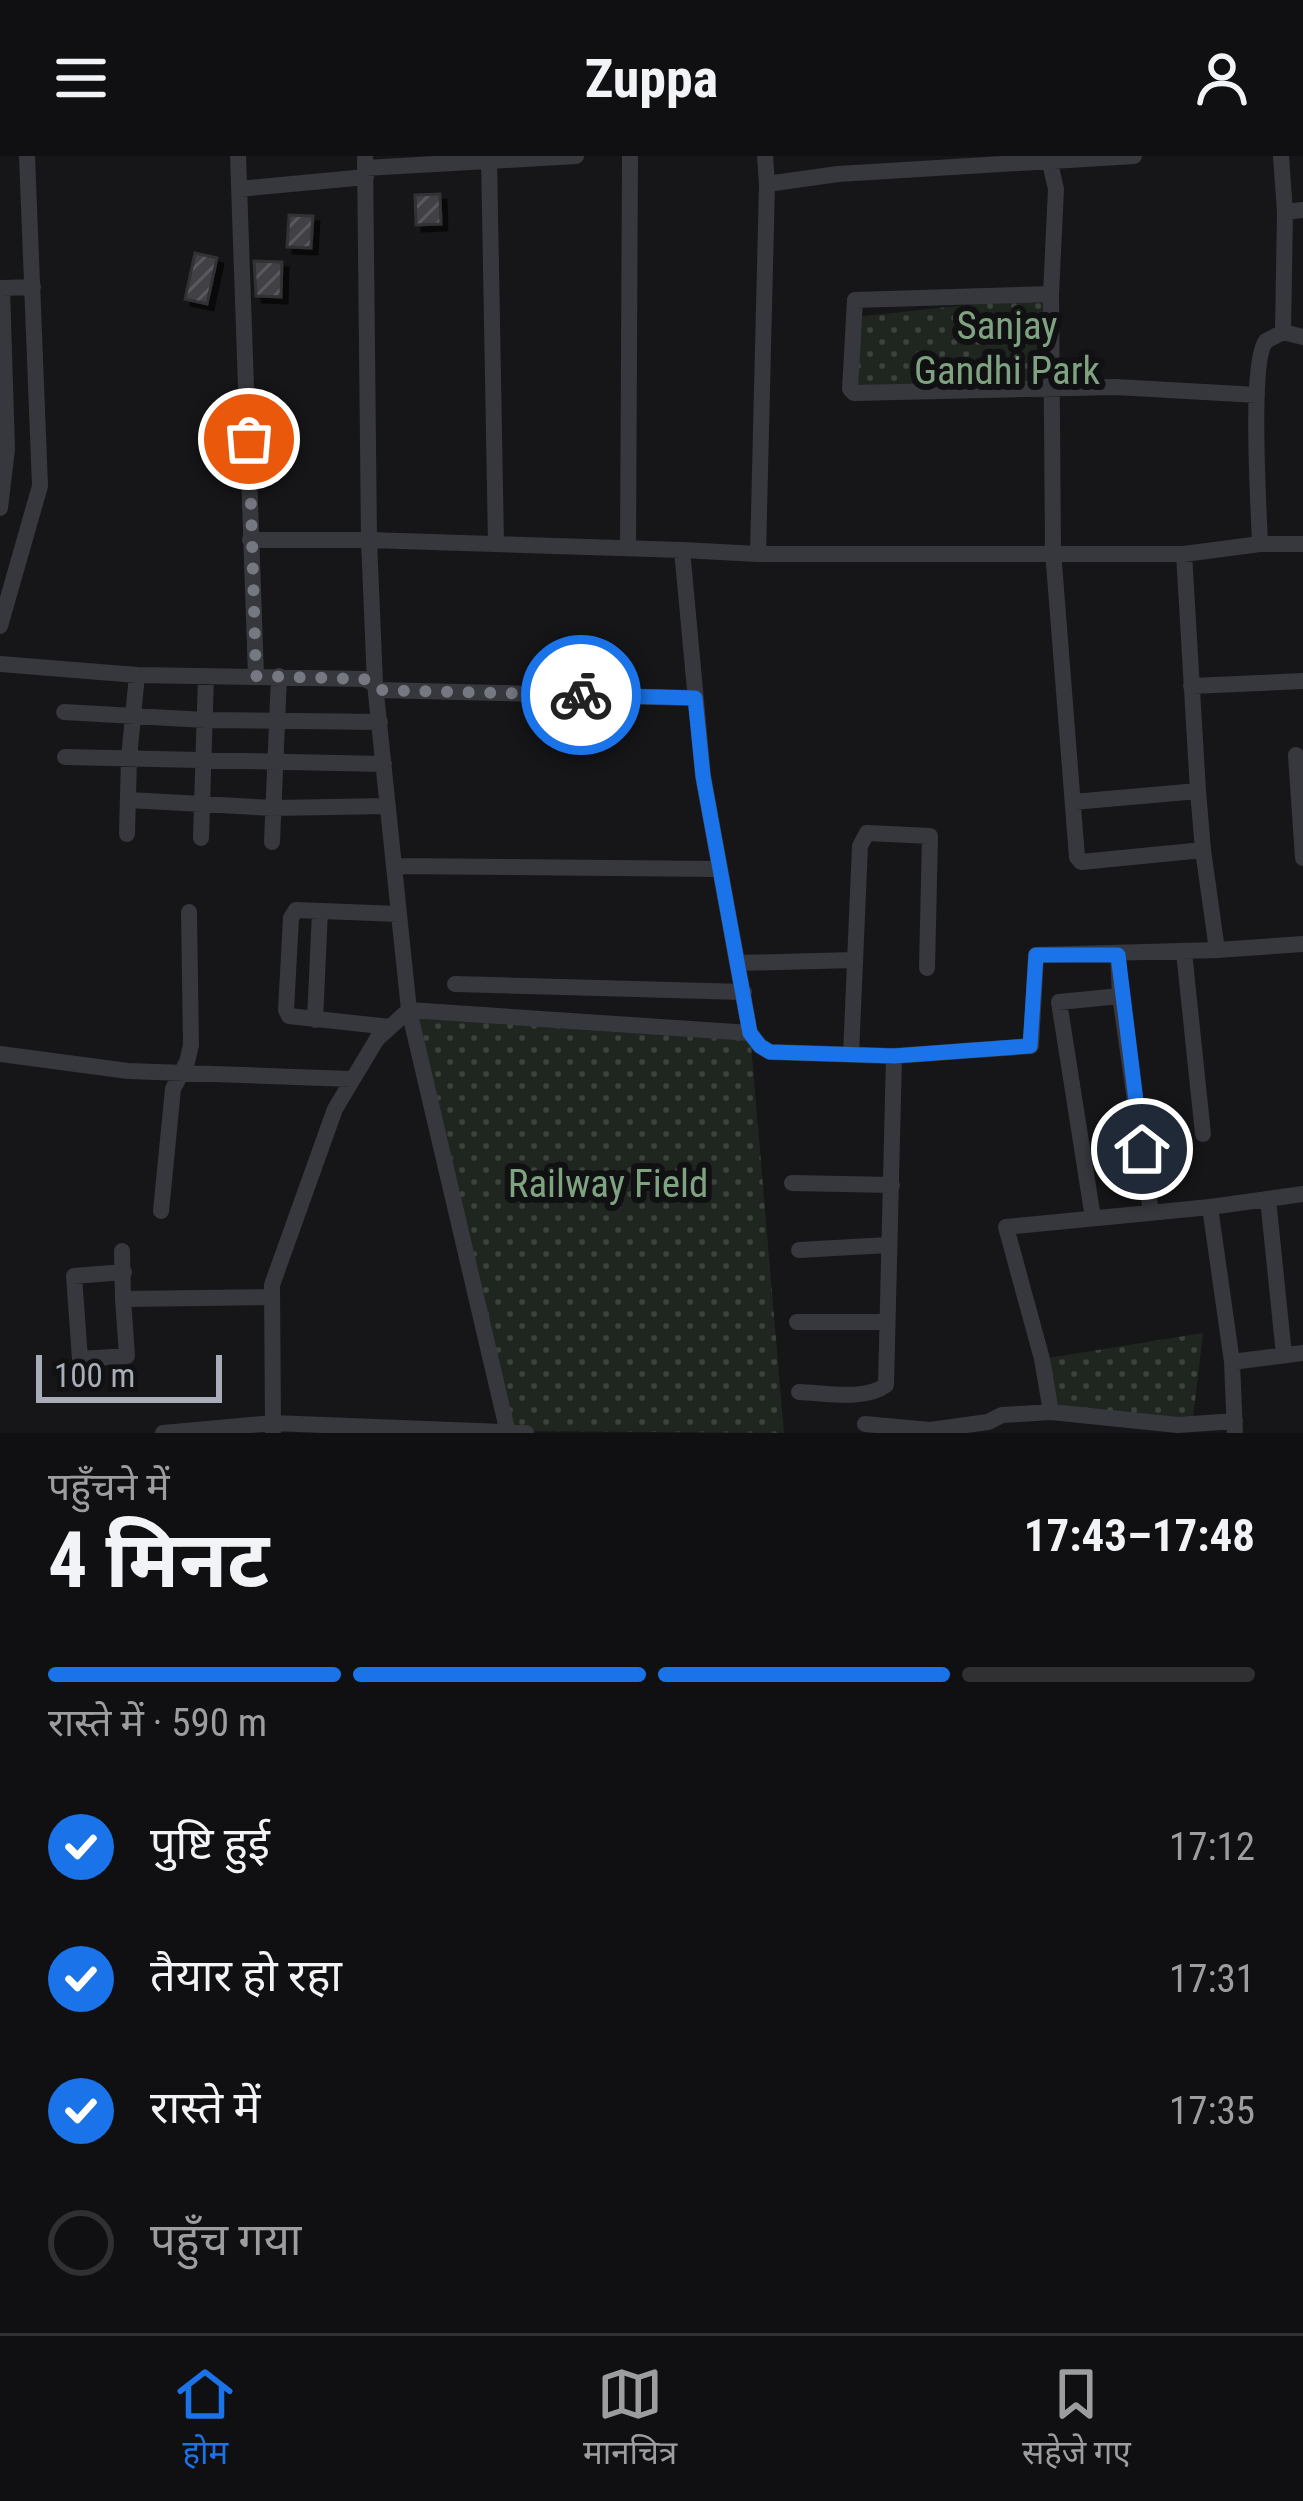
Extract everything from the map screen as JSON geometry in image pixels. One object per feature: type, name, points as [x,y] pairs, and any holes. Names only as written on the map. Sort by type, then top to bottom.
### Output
[{"type":"street","points":[[0,626],[40,486],[26,156]]},
{"type":"street","points":[[238,156],[256,676]]},
{"type":"street","points":[[238,189],[365,167],[576,156]]},
{"type":"street","points":[[628,547],[631,156]]},
{"type":"street","points":[[758,554],[765,156]]},
{"type":"street","points":[[766,184],[838,174],[1134,156]]},
{"type":"street","points":[[1260,544],[1256,395],[1263,347],[1283,332],[1294,211],[1281,156]]},
{"type":"street","points":[[489,158],[496,544]]},
{"type":"street","points":[[1050,164],[1056,189],[1051,294],[1053,551],[1081,862],[1204,850]]},
{"type":"street","points":[[163,1433],[273,1428],[514,1432],[409,1010],[376,687],[369,540],[365,167]]},
{"type":"street","points":[[0,508],[7,448],[2,289],[33,287]]},
{"type":"street","points":[[1051,294],[855,300],[850,386],[854,393],[1116,387],[1256,395]]},
{"type":"street","points":[[1283,332],[1303,337]]},
{"type":"street","points":[[250,540],[758,554],[1184,554],[1260,544],[1303,544]]},
{"type":"street","points":[[682,550],[695,698],[718,869],[750,1033],[760,1046],[770,1052],[894,1056],[1030,1046],[1036,955],[1303,944]]},
{"type":"street","points":[[1184,554],[1198,790],[1216,950]]},
{"type":"street","points":[[0,664],[137,675],[364,679],[376,687],[695,698]]},
{"type":"street","points":[[128,834],[137,675]]},
{"type":"street","points":[[201,838],[206,676]]},
{"type":"street","points":[[272,842],[279,676]]},
{"type":"street","points":[[1191,686],[1303,681]]},
{"type":"street","points":[[64,712],[133,718],[380,722]]},
{"type":"street","points":[[1296,755],[1303,858]]},
{"type":"street","points":[[65,757],[384,764]]},
{"type":"street","points":[[1073,802],[1198,790]]},
{"type":"street","points":[[129,800],[272,808],[388,806]]},
{"type":"street","points":[[851,1055],[862,836],[869,832],[925,834],[932,841],[928,968]]},
{"type":"street","points":[[395,866],[718,869]]},
{"type":"street","points":[[390,1027],[294,1018],[286,1010],[291,918],[296,910],[399,914]]},
{"type":"street","points":[[314,1020],[320,911]]},
{"type":"street","points":[[161,1211],[173,1089],[190,1045],[189,912]]},
{"type":"street","points":[[1184,952],[1203,1134]]},
{"type":"street","points":[[1118,955],[1151,1212]]},
{"type":"street","points":[[738,963],[854,960]]},
{"type":"street","points":[[455,984],[744,992]]},
{"type":"street","points":[[1093,1218],[1059,1002],[1120,996]]},
{"type":"street","points":[[273,1428],[270,1297],[312,1166],[352,1078],[376,1039],[409,1010],[750,1033]]},
{"type":"street","points":[[0,1054],[180,1074],[352,1078]]},
{"type":"street","points":[[800,1392],[864,1394],[886,1385],[894,1056]]},
{"type":"street","points":[[792,1183],[892,1185]]},
{"type":"street","points":[[1051,1412],[1042,1359],[1006,1227],[1303,1194]]},
{"type":"street","points":[[1232,1362],[1293,1354],[1268,1199]]},
{"type":"street","points":[[864,1394],[865,1428],[929,1430],[988,1422],[1002,1414],[1051,1412],[1235,1427],[1232,1362],[1210,1207]]},
{"type":"street","points":[[799,1250],[888,1245]]},
{"type":"street","points":[[122,1251],[124,1272],[123,1299],[127,1356],[80,1359],[74,1276],[124,1272]]},
{"type":"street","points":[[123,1299],[270,1297]]},
{"type":"street","points":[[797,1322],[886,1322]]},
{"type":"green space","name":"Sanjay Gandhi Park","points":[[1052,296],[1060,398],[857,392],[855,317]]},
{"type":"green space","name":"Railway Field","points":[[409,1010],[750,1033],[784,1433],[508,1431]]},
{"type":"green space","points":[[1203,1333],[1193,1418],[1051,1412],[1042,1359]]},
{"type":"building","points":[[440,194],[441,224],[416,225],[415,195]]},
{"type":"building","points":[[289,215],[313,216],[311,248],[287,247]]},
{"type":"building","points":[[195,253],[217,258],[207,304],[185,299]]},
{"type":"building","points":[[254,261],[282,262],[281,297],[256,296]]},
{"type":"way so far","points":[[249,439],[256,676],[364,679],[378,690],[581,695]]},
{"type":"route","points":[[581,695],[695,698],[718,869],[750,1033],[760,1046],[770,1052],[894,1056],[1030,1046],[1036,955],[1118,955],[1142,1149]]}]
